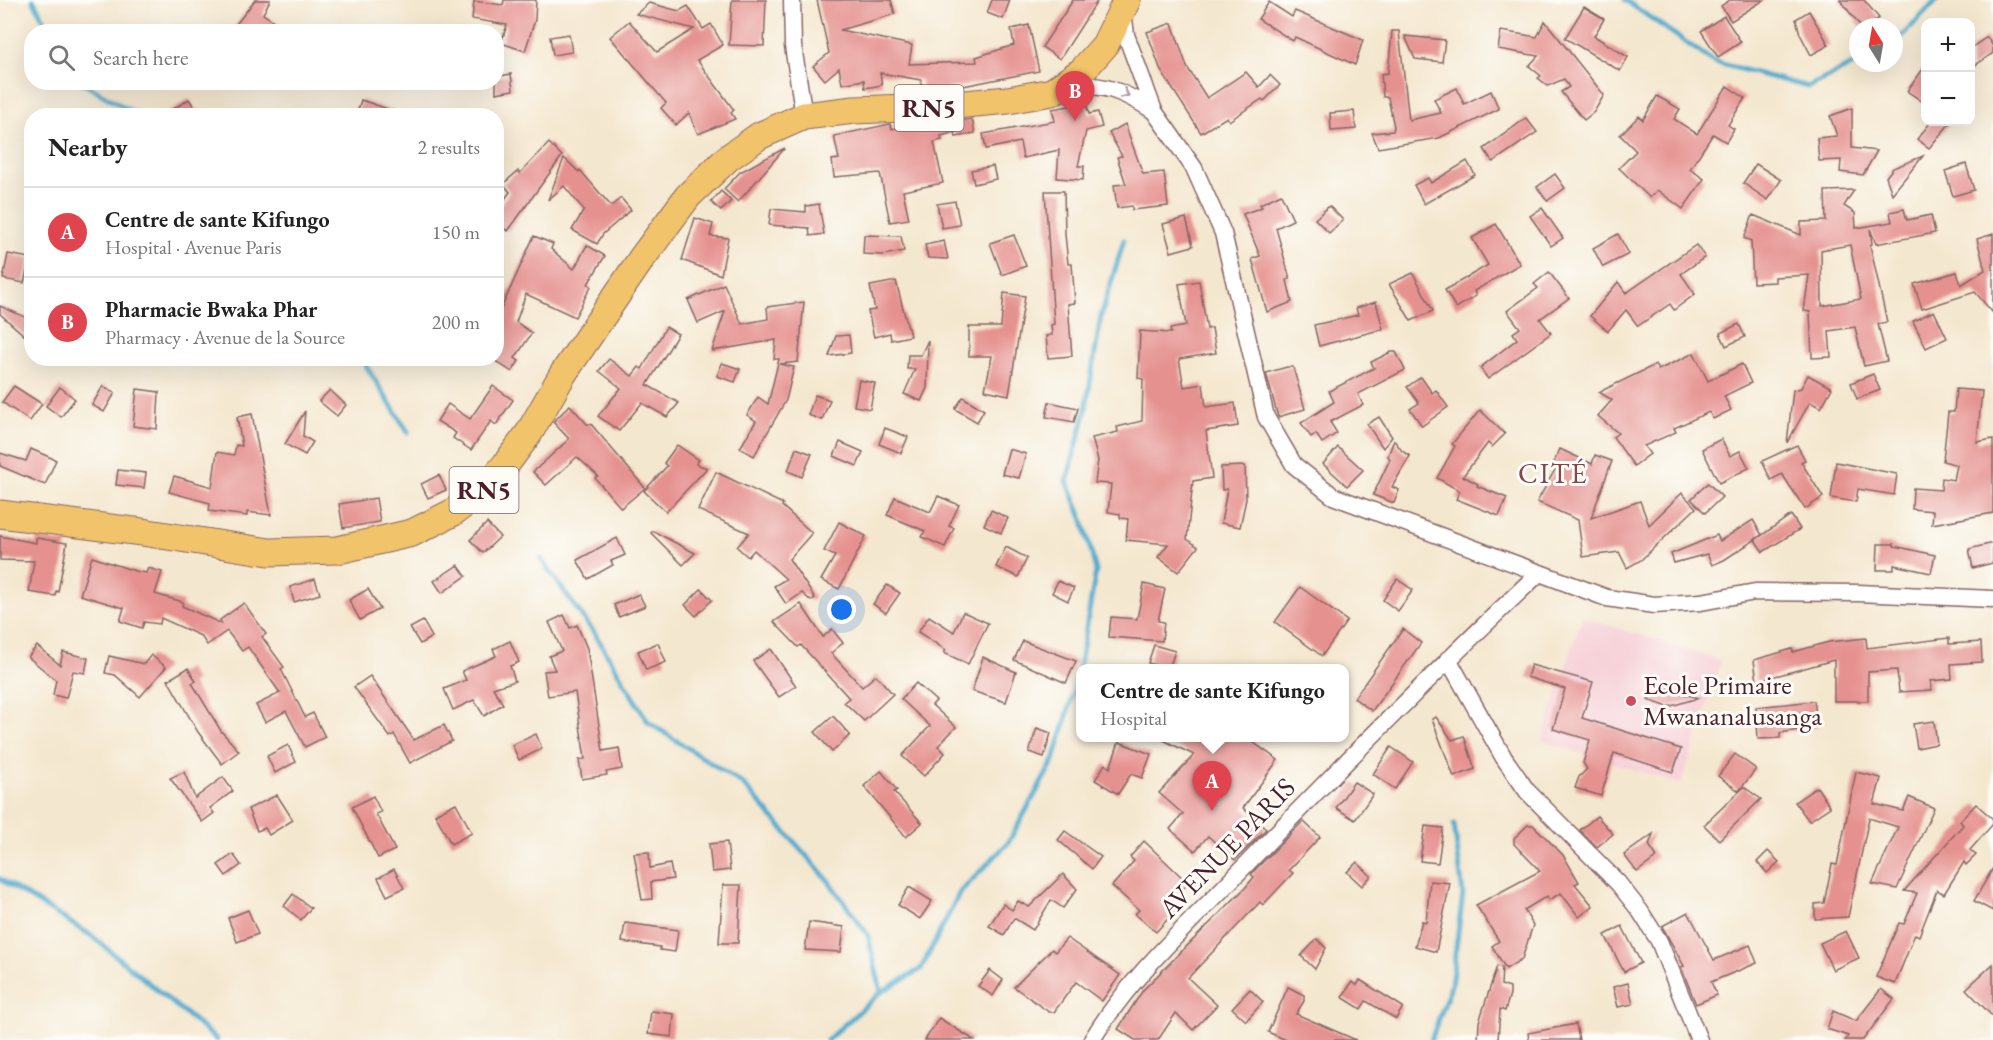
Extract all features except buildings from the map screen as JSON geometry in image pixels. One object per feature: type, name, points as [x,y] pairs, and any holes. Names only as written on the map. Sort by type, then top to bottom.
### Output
[{"type":"highway","name":"RN5","points":[[0,514],[269,552],[338,550],[412,533],[452,513],[484,490],[506,464],[529,433],[563,374],[597,322],[688,196],[728,158],[759,136],[804,116],[854,110],[933,108],[1008,100],[1052,92],[1082,71],[1105,45],[1125,5]]},
{"type":"street","points":[[792,0],[793,46],[804,116]]},
{"type":"street","points":[[1125,5],[1126,35],[1154,111],[1194,168],[1223,233],[1266,417],[1294,465],[1333,496],[1607,598],[1654,605],[1701,602],[1755,592],[1858,593],[1993,599]]},
{"type":"street","points":[[1052,92],[1084,84],[1111,88],[1154,111]]},
{"type":"street","name":"AVENUE PARIS","points":[[1092,1040],[1109,1012],[1151,964],[1448,660],[1538,574]]},
{"type":"street","points":[[1448,660],[1504,758],[1527,791],[1618,883],[1640,911],[1659,941],[1699,1040]]},
{"type":"shaded area","name":"Ecole Primaire Mwananalusanga","points":[[1582,617],[1721,661],[1681,784],[1542,741]]},
{"type":"waterway","points":[[33,0],[46,24]]},
{"type":"waterway","points":[[1625,0],[1714,62],[1808,87],[1849,66]]},
{"type":"waterway","points":[[1903,35],[1937,0]]},
{"type":"waterway","points":[[95,90],[125,108]]},
{"type":"waterway","points":[[1080,664],[1096,571],[1083,520],[1067,481],[1085,414],[1101,316],[1124,240]]},
{"type":"waterway","points":[[366,366],[408,432]]},
{"type":"waterway","points":[[541,559],[595,634],[648,722],[743,784],[828,880],[868,935],[881,992]]},
{"type":"waterway","points":[[827,1040],[881,992],[921,969],[960,892],[1008,843],[1054,760],[1076,684]]},
{"type":"waterway","points":[[1431,1040],[1451,986],[1463,894],[1454,824]]},
{"type":"waterway","points":[[0,879],[92,936],[217,1040]]},
{"type":"place","name":"Pharmacie Bwaka Phar","points":[[1075,121]]},
{"type":"place","name":"Ecole Primaire Mwananalusanga","points":[[1631,701]]},
{"type":"place","name":"Centre de sante Kifungo","points":[[1212,811]]},
{"type":"district","name":"CITÉ","points":[[1553,473]]}]
